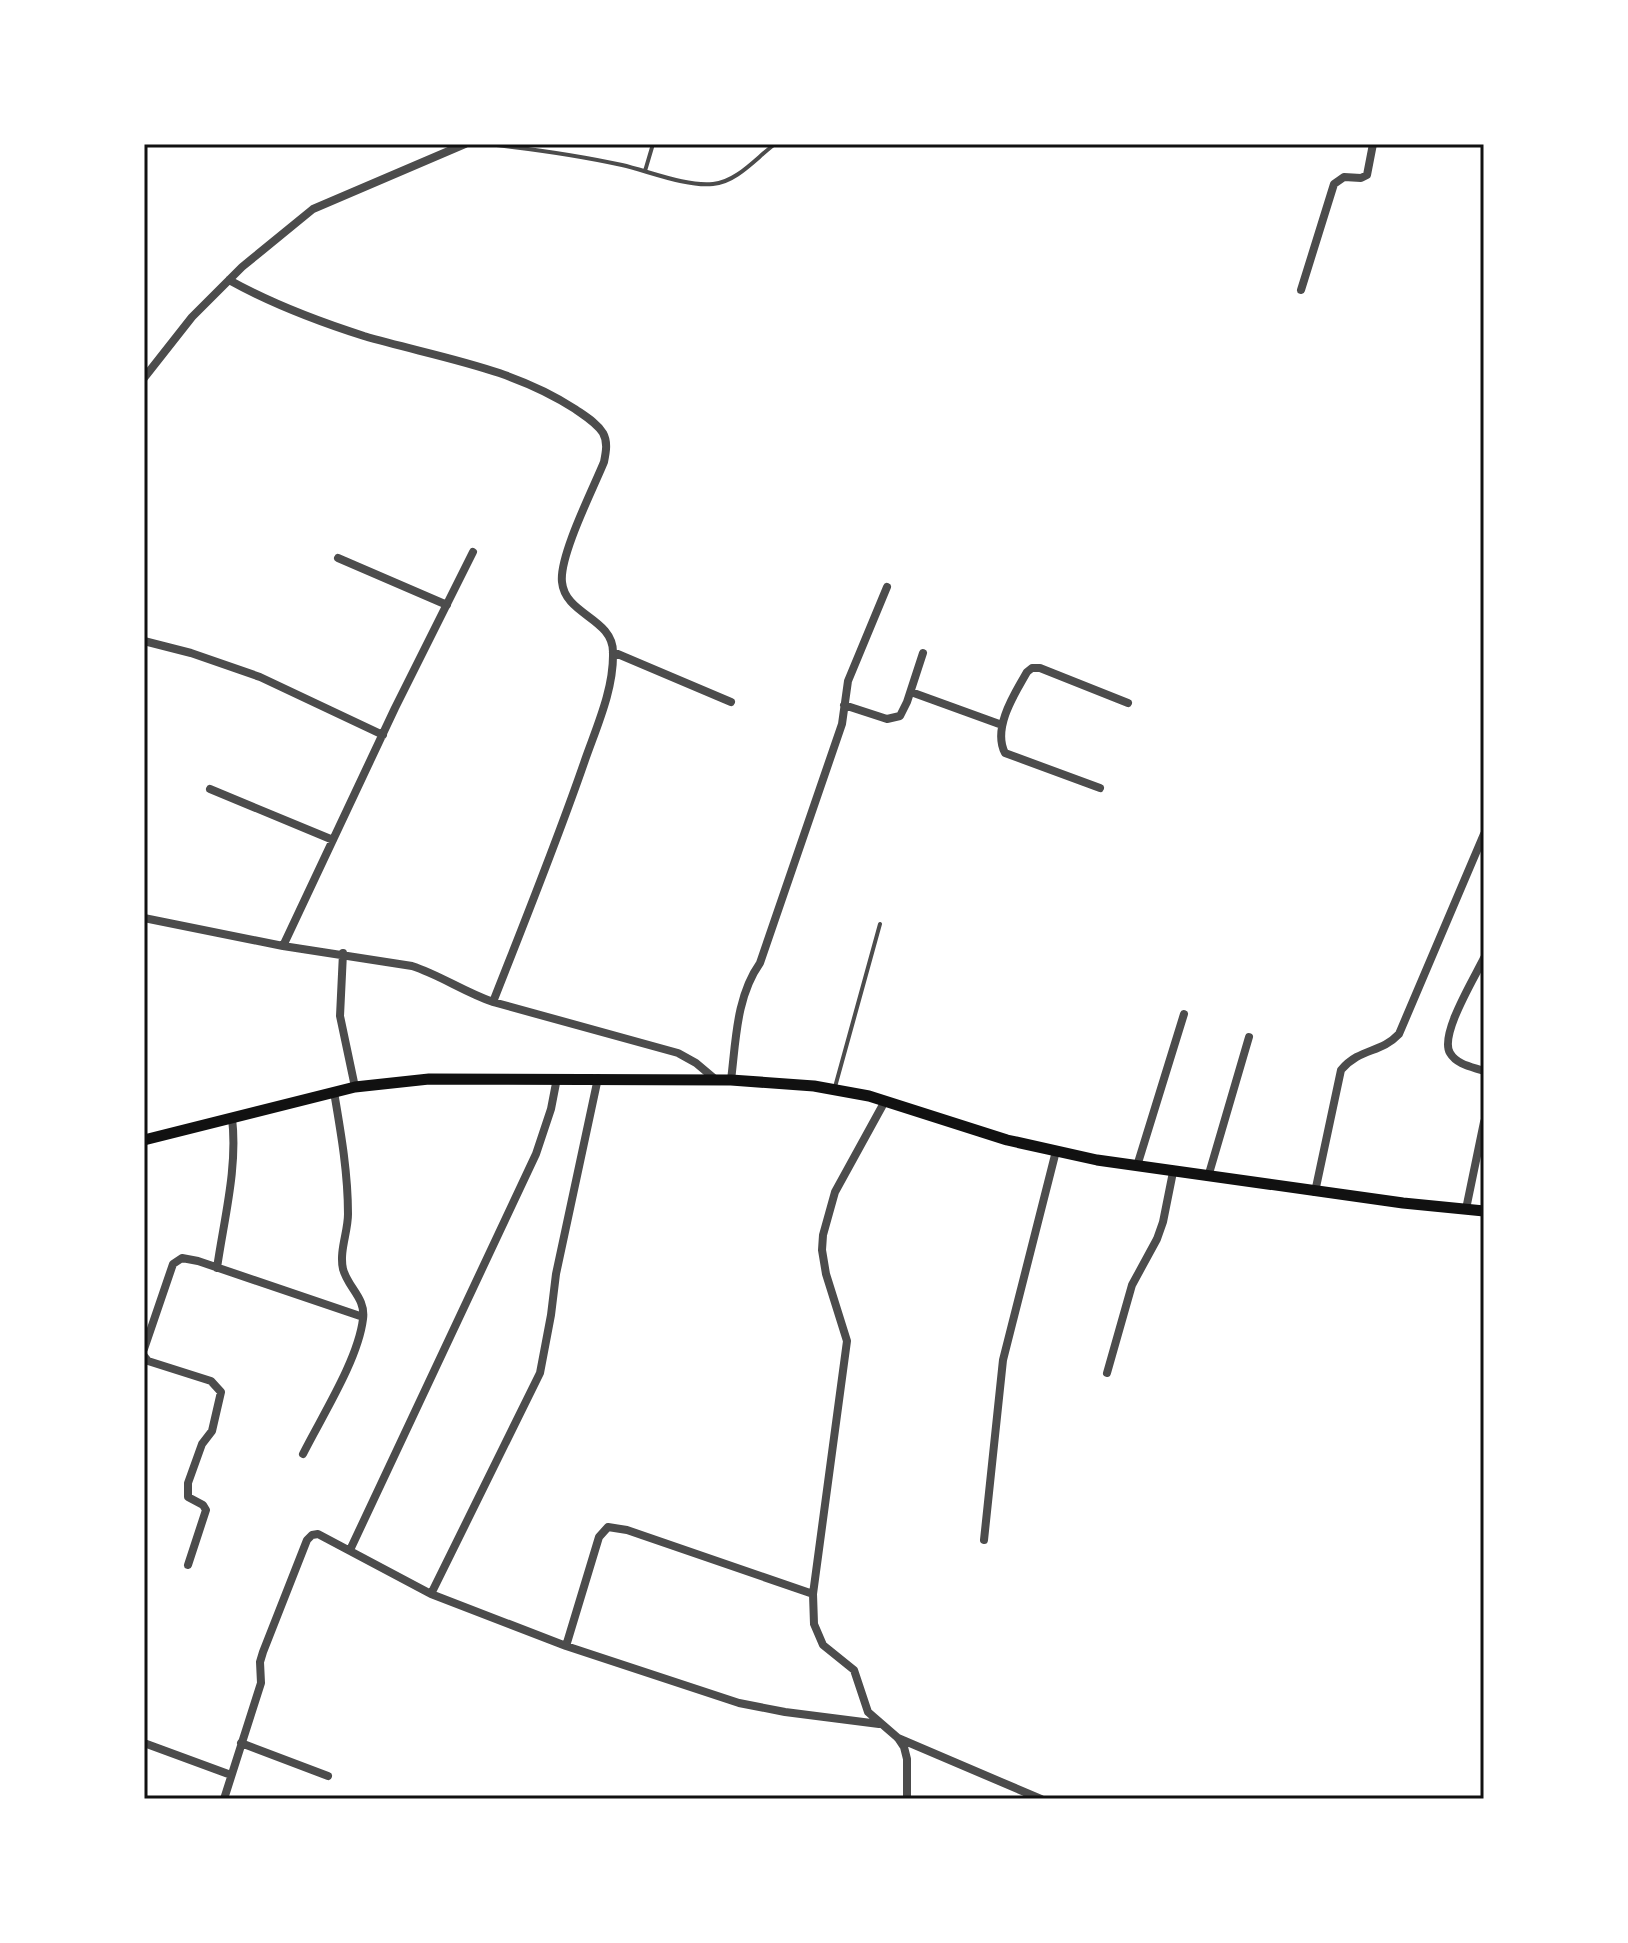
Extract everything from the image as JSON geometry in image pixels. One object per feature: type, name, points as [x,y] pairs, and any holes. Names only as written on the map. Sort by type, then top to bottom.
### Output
[{"type":"main road","points":[[144,1140],[355,1087],[429,1079],[731,1080],[834,1090],[885,1101],[1007,1140],[1137,1166],[1315,1192],[1484,1211]]},
{"type":"street","points":[[144,378],[192,317],[229,280],[313,209],[465,144]]},
{"type":"street","points":[[1301,290],[1334,184],[1344,177],[1361,178],[1367,175],[1373,144]]},
{"type":"street","points":[[229,280],[261,298],[328,324],[514,377],[548,391],[605,435],[607,447],[604,462],[563,564],[562,583],[577,609],[604,628],[612,640],[610,682],[563,824],[493,1002]]},
{"type":"street","points":[[283,946],[473,552]]},
{"type":"street","points":[[338,558],[447,605]]},
{"type":"street","points":[[731,1080],[748,981],[760,963],[842,724],[848,681],[887,587]]},
{"type":"street","points":[[144,641],[191,653],[260,677],[383,735]]},
{"type":"street","points":[[613,652],[731,702]]},
{"type":"street","points":[[844,705],[877,717],[894,719],[903,711],[923,653]]},
{"type":"street","points":[[1100,788],[1010,756],[1001,746],[1002,725],[1023,678],[1032,668],[1040,668],[1128,703]]},
{"type":"street","points":[[911,692],[1002,725]]},
{"type":"street","points":[[210,789],[333,840]]},
{"type":"street","points":[[1315,1192],[1341,1070],[1355,1056],[1385,1045],[1399,1034],[1484,834]]},
{"type":"street","points":[[144,918],[283,946],[412,966],[469,994],[493,1002],[663,1048],[696,1063],[716,1080]]},
{"type":"street","points":[[343,953],[340,1016],[355,1087]]},
{"type":"street","points":[[1484,958],[1452,1025],[1447,1044],[1458,1061],[1484,1071]]},
{"type":"street","points":[[1137,1166],[1184,1014]]},
{"type":"street","points":[[1208,1177],[1249,1037]]},
{"type":"street","points":[[350,1550],[536,1154],[551,1109],[557,1078]]},
{"type":"street","points":[[431,1594],[540,1373],[556,1274],[598,1078]]},
{"type":"street","points":[[303,1454],[352,1355],[363,1317],[363,1305],[343,1270],[348,1196],[345,1153],[334,1092]]},
{"type":"street","points":[[885,1101],[835,1192],[823,1235],[826,1274],[847,1341],[813,1594],[814,1624],[823,1645],[854,1670],[868,1712],[879,1724],[898,1738],[1041,1799]]},
{"type":"street","points":[[217,1268],[232,1161],[232,1118]]},
{"type":"street","points":[[1466,1209],[1484,1122]]},
{"type":"street","points":[[984,1540],[1003,1360],[1056,1151]]},
{"type":"street","points":[[1107,1373],[1132,1285],[1157,1239],[1173,1172]]},
{"type":"street","points":[[144,1349],[177,1260],[188,1259],[363,1317]]},
{"type":"street","points":[[144,1356],[148,1361],[211,1381],[221,1392],[214,1425],[202,1444],[187,1488],[188,1497],[206,1510],[188,1565]]},
{"type":"street","points":[[566,1646],[599,1537],[608,1527],[627,1530],[813,1594]]},
{"type":"street","points":[[224,1799],[261,1683],[263,1652],[307,1540],[318,1534],[431,1594],[566,1646],[739,1703],[879,1724]]},
{"type":"street","points":[[898,1738],[907,1759],[907,1799]]},
{"type":"street","points":[[144,1743],[231,1775]]},
{"type":"street","points":[[241,1743],[328,1776]]},
{"type":"lane","points":[[487,144],[547,151],[689,182],[714,184],[740,172],[775,144]]},
{"type":"lane","points":[[645,171],[653,144]]},
{"type":"lane","points":[[834,1090],[880,924]]}]
